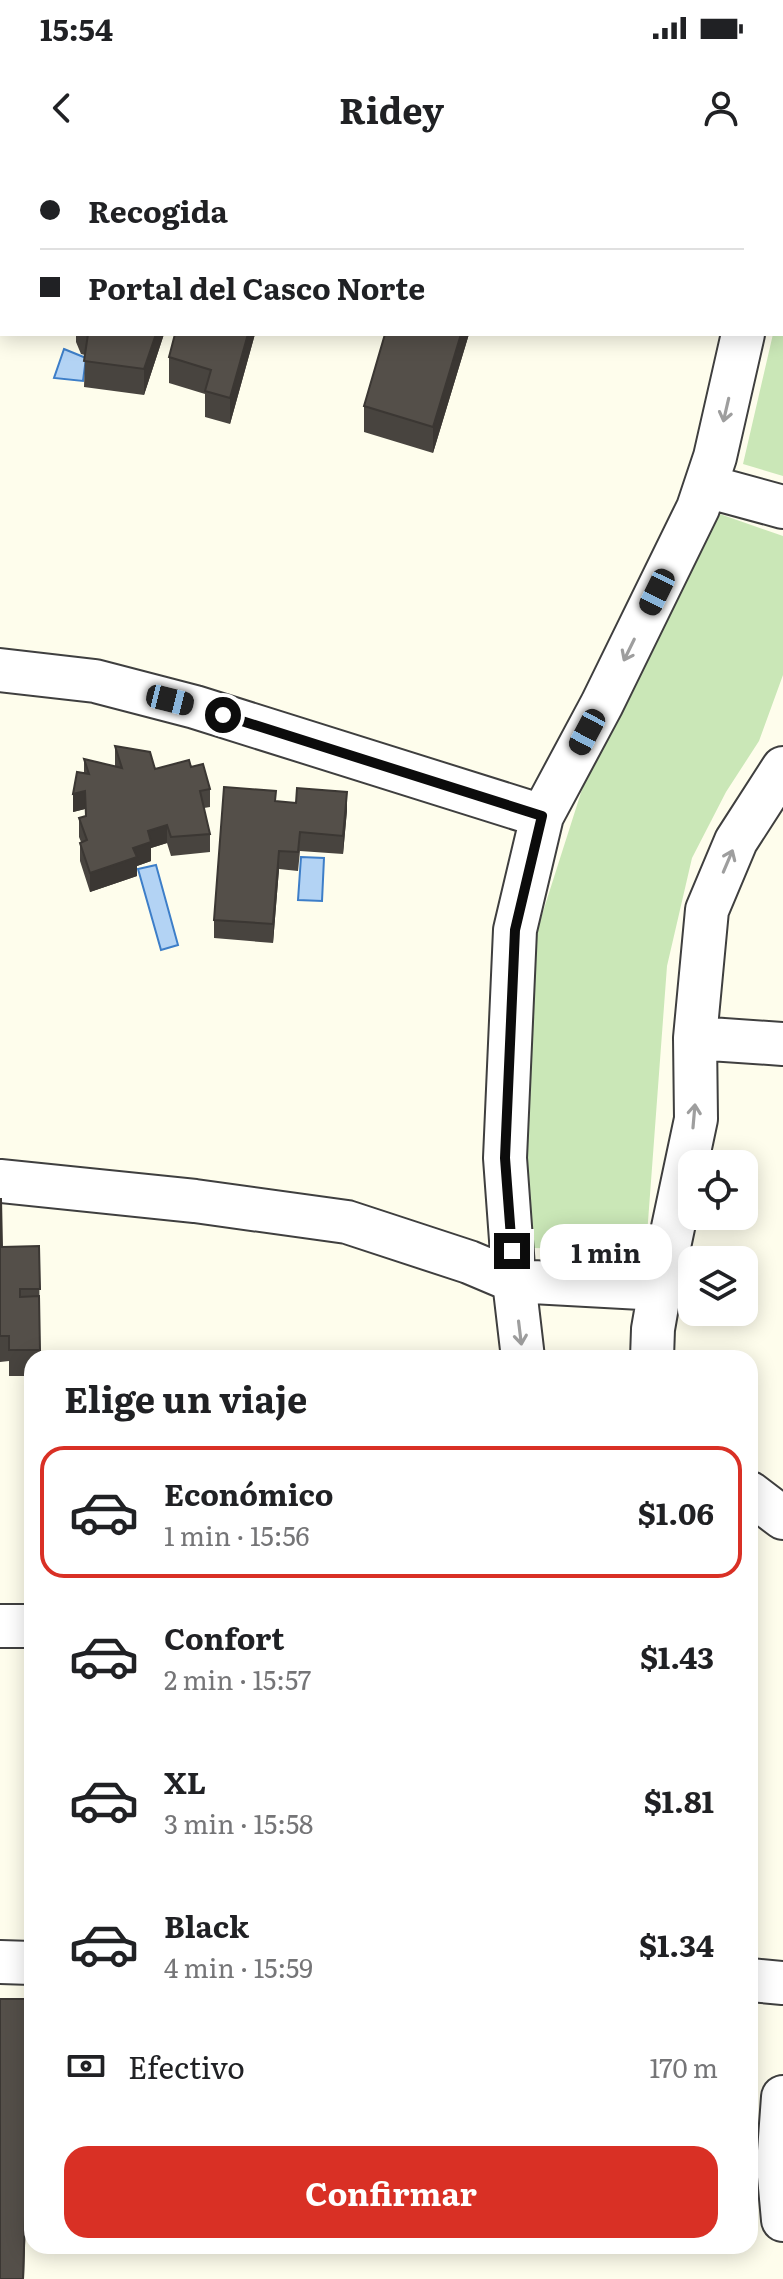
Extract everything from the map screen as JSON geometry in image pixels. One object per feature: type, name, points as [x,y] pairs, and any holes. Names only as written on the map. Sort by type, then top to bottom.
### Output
[{"type":"street","points":[[522,1350],[505,1158],[515,930],[542,816],[602,704],[706,486],[730,336]]},
{"type":"street","points":[[706,486],[783,507]]},
{"type":"street","points":[[0,670],[95,681],[195,707],[542,816]]},
{"type":"street","points":[[652,1350],[660,1289],[696,1119],[695,1038],[707,910],[736,841],[783,768]]},
{"type":"street","points":[[695,1038],[783,1044]]},
{"type":"street","points":[[0,1181],[195,1201],[347,1222],[469,1262],[514,1281],[660,1289]]},
{"type":"street","points":[[0,1626],[24,1626]]},
{"type":"street","points":[[0,1962],[24,1963]]},
{"type":"street","points":[[758,1981],[783,1983]]},
{"type":"street","points":[[783,2097],[778,2165],[783,2220]]},
{"type":"green space","points":[[773,336],[783,336],[783,476],[743,464]]},
{"type":"green space","points":[[717,513],[783,536],[783,675],[759,741],[726,792],[692,858],[667,966],[647,1235],[641,1247],[634,1249],[527,1248],[522,1005],[540,921],[585,780]]},
{"type":"water","points":[[64,349],[86,358],[83,381],[54,378]]},
{"type":"water","points":[[301,857],[324,858],[322,901],[298,900]]},
{"type":"water","points":[[156,865],[178,945],[161,950],[138,869]]},
{"type":"building","points":[[88,336],[155,336],[144,369],[84,361]]},
{"type":"building","points":[[174,336],[247,336],[230,398],[205,391],[211,370],[169,357]]},
{"type":"building","points":[[384,336],[460,336],[433,427],[364,406]]},
{"type":"building","points":[[115,746],[150,752],[155,769],[189,760],[191,767],[203,764],[210,789],[200,791],[210,834],[171,837],[167,825],[148,831],[151,842],[133,848],[137,857],[90,873],[80,843],[87,840],[79,818],[86,816],[85,791],[73,794],[77,772],[89,774],[84,759],[122,768]]},
{"type":"building","points":[[224,787],[276,791],[275,801],[296,803],[297,788],[347,792],[343,836],[300,832],[298,852],[279,851],[273,924],[214,920]]},
{"type":"building","points":[[0,1199],[2,1247],[39,1246],[40,1289],[20,1289],[20,1297],[39,1296],[40,1350],[9,1350],[9,1336],[0,1336]]},
{"type":"building","points":[[0,1999],[24,1999],[23,2279],[0,2279]]},
{"type":"route","points":[[223,715],[542,816],[515,930],[505,1158],[512,1251]]}]
